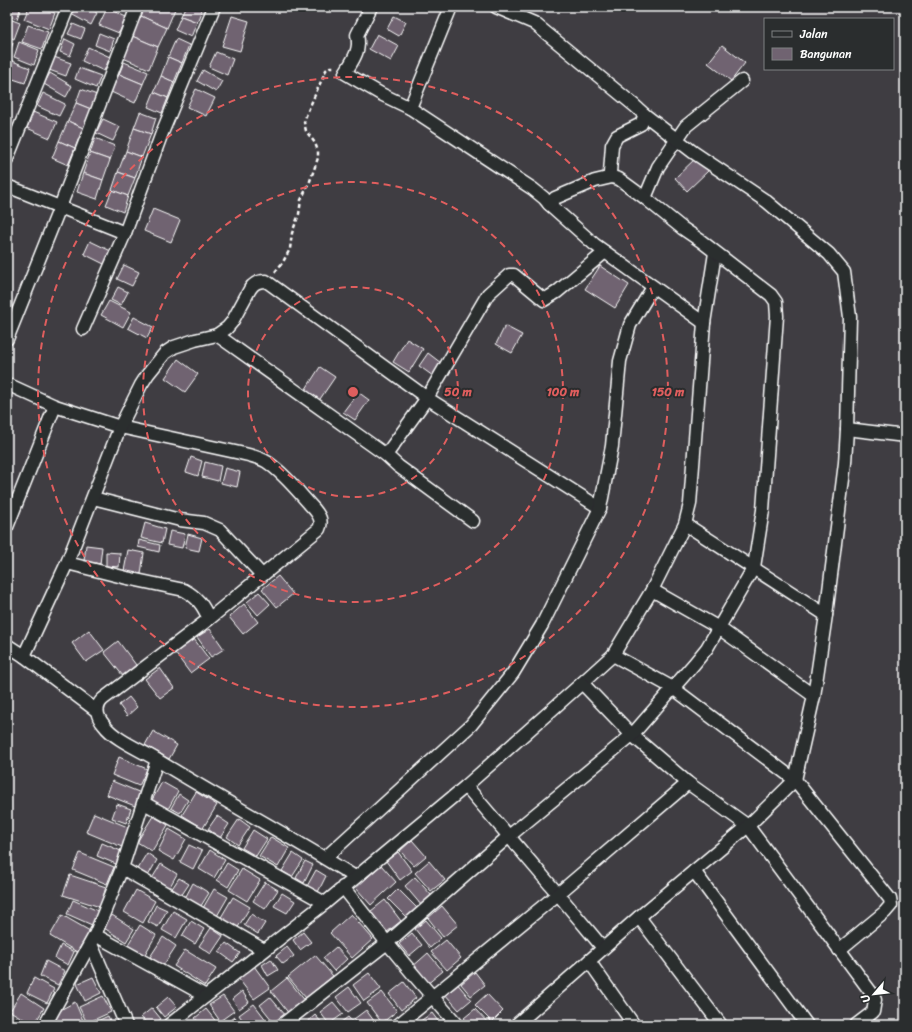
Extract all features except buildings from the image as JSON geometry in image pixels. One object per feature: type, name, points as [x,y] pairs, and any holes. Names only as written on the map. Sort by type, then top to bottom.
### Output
[{"type":"street","points":[[7,159],[68,7]]},
{"type":"street","points":[[7,339],[60,207],[137,7]]},
{"type":"street","points":[[83,329],[125,233],[162,133],[214,7]]},
{"type":"street","points":[[371,7],[357,35],[359,41],[357,52],[345,73],[410,108],[533,189],[594,244],[704,323]]},
{"type":"street","points":[[410,108],[451,7]]},
{"type":"street","points":[[496,7],[534,23],[645,115],[693,152],[766,201],[829,254],[844,272],[850,318],[845,463],[826,615],[814,696],[795,780],[748,826],[639,917],[516,1025]]},
{"type":"street","points":[[645,198],[658,167],[686,126],[742,81]]},
{"type":"street","points":[[612,177],[610,173],[612,145],[617,136],[641,124],[645,115]]},
{"type":"street","points":[[282,1025],[386,943],[508,837],[632,736],[706,648],[754,567],[763,510],[777,307],[776,302],[771,295],[682,228],[620,178],[612,177],[595,181],[555,198],[549,204]]},
{"type":"street","points":[[7,186],[125,233]]},
{"type":"street","points":[[386,455],[427,398],[488,294],[505,278],[509,275],[514,275],[544,300],[557,292],[605,252]]},
{"type":"street","points":[[169,1025],[325,903],[466,786],[613,655],[652,590],[685,524],[690,504],[704,323],[715,253]]},
{"type":"street","points":[[24,656],[67,563],[120,428],[148,374],[165,353],[183,343],[217,335],[227,328],[253,285],[258,281],[266,281],[427,398],[600,508]]},
{"type":"street","points":[[325,858],[471,725],[513,673],[542,625],[600,508],[612,446],[620,361],[630,325],[653,287]]},
{"type":"street","points":[[217,335],[386,455],[398,466],[473,521]]},
{"type":"street","points":[[7,384],[55,406],[120,428],[257,457],[274,468],[309,503],[320,518],[321,524],[319,529],[208,619],[103,698],[98,704],[97,711],[100,720],[112,733],[355,877]]},
{"type":"street","points":[[7,527],[55,406]]},
{"type":"street","points":[[847,429],[905,436]]},
{"type":"street","points":[[93,498],[180,520],[204,523],[220,530],[262,576]]},
{"type":"street","points":[[685,524],[754,567],[826,615]]},
{"type":"street","points":[[67,563],[184,590],[201,603],[208,619]]},
{"type":"street","points":[[652,590],[719,628],[814,696]]},
{"type":"street","points":[[7,645],[97,711]]},
{"type":"street","points":[[613,655],[673,688],[795,780],[890,900],[891,905],[885,912],[839,950]]},
{"type":"street","points":[[582,683],[632,736],[688,783],[748,826],[873,995],[875,1000],[874,1009],[871,1015],[856,1025]]},
{"type":"street","points":[[49,1023],[93,940],[122,868],[157,760]]},
{"type":"street","points":[[398,1025],[558,894],[688,783]]},
{"type":"street","points":[[466,786],[603,948]]},
{"type":"street","points":[[144,803],[325,903]]},
{"type":"street","points":[[122,868],[264,950]]},
{"type":"street","points":[[694,871],[807,1025]]},
{"type":"street","points":[[343,888],[386,943],[458,1025]]},
{"type":"street","points":[[639,917],[721,1025]]},
{"type":"street","points":[[93,940],[206,996]]},
{"type":"street","points":[[93,940],[126,1025]]},
{"type":"street","points":[[589,961],[634,1025]]},
{"type":"path","points":[[266,281],[283,262],[290,249],[292,233],[299,214],[301,200],[310,181],[318,158],[318,151],[315,143],[306,131],[304,122],[326,70]]}]
